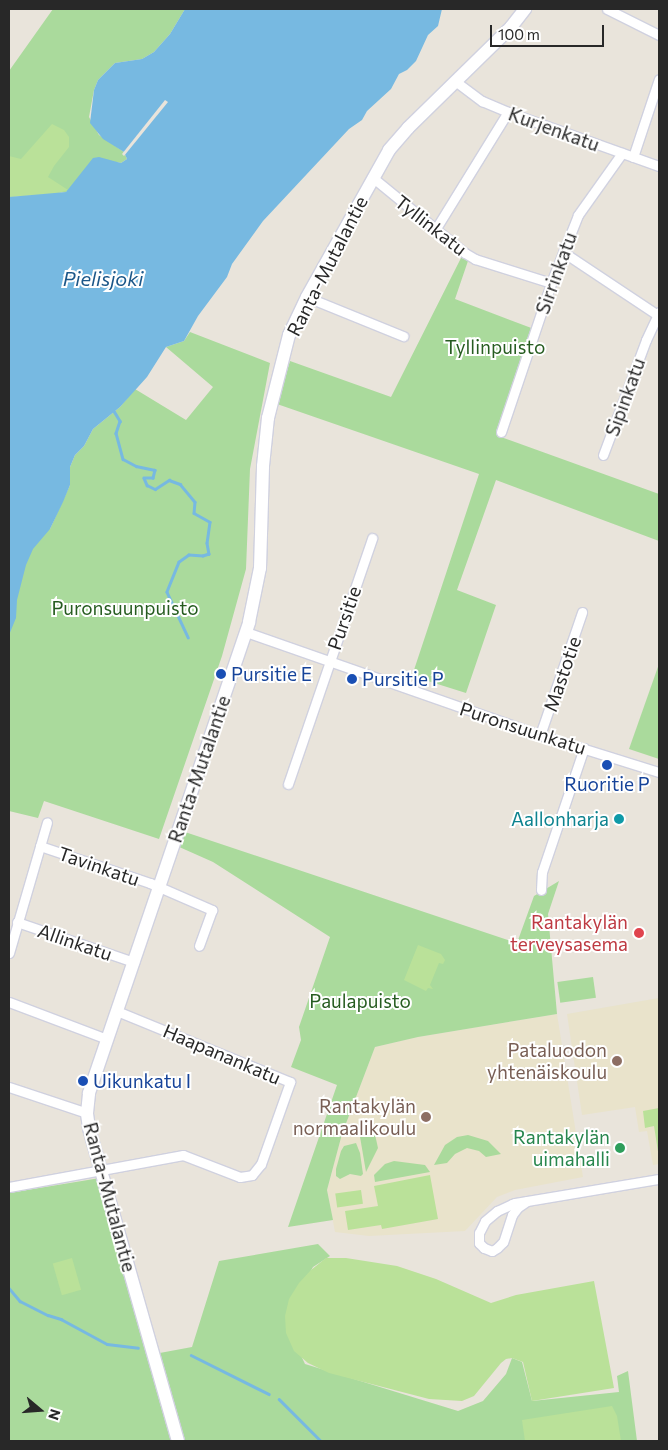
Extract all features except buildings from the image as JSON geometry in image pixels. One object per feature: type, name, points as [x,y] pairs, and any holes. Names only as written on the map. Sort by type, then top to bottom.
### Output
[{"type":"street","name":"Ranta-Mutalantie","points":[[178,1441],[101,1171],[87,1113],[89,1093],[246,632],[260,568],[263,466],[268,418],[290,335],[307,297],[372,177],[389,150],[408,128],[511,27],[526,9]]},
{"type":"street","points":[[607,9],[659,35]]},
{"type":"street","points":[[633,156],[659,78]]},
{"type":"street","name":"Kurjenkatu","points":[[455,81],[482,101],[508,112],[659,166]]},
{"type":"street","points":[[435,230],[508,112]]},
{"type":"street","name":"Sirrinkatu","points":[[501,432],[551,283],[578,215],[622,153]]},
{"type":"street","name":"Tyllinkatu","points":[[372,177],[435,230],[475,258],[551,283]]},
{"type":"street","points":[[563,252],[659,314]]},
{"type":"street","points":[[307,297],[403,336]]},
{"type":"street","name":"Sipinkatu","points":[[604,455],[646,340],[659,314]]},
{"type":"street","name":"Pursitie","points":[[288,784],[372,538]]},
{"type":"street","name":"Mastotie","points":[[540,735],[582,612]]},
{"type":"street","name":"Puronsuunkatu","points":[[246,632],[540,735],[659,772]]},
{"type":"street","points":[[541,890],[542,872],[584,748]]},
{"type":"street","points":[[9,953],[47,822]]},
{"type":"street","name":"Tavinkatu","points":[[40,846],[158,887],[212,910],[199,946]]},
{"type":"street","name":"Allinkatu","points":[[17,922],[134,962]]},
{"type":"street","points":[[9,1002],[108,1039]]},
{"type":"street","name":"Haapanankatu","points":[[101,1171],[183,1156],[240,1177],[252,1175],[260,1164],[290,1082],[117,1010]]},
{"type":"street","points":[[9,1087],[87,1113]]},
{"type":"street","points":[[9,1187],[101,1171]]},
{"type":"street","points":[[527,1201],[518,1207],[512,1215],[503,1242],[497,1248],[492,1251],[484,1248],[479,1243],[479,1233],[485,1221],[497,1211],[512,1204],[527,1201],[659,1178]]},
{"type":"shaded area","name":"Pataluodon yhtenäiskoulu","points":[[659,998],[659,1164],[653,1165],[647,1131],[639,1132],[635,1107],[582,1115],[567,1014]]},
{"type":"shaded area","name":"Rantakylän normaalikoulu","points":[[557,1014],[583,1177],[515,1190],[497,1197],[465,1231],[369,1236],[335,1232],[327,1190],[342,1134],[375,1047],[418,1037]]},
{"type":"green space","points":[[53,9],[185,9],[170,34],[154,52],[142,59],[115,63],[98,80],[94,90],[89,117],[99,135],[124,152],[127,159],[121,163],[116,162],[66,192],[9,197],[9,71]]},
{"type":"green space","points":[[52,124],[64,130],[69,137],[69,147],[48,177],[68,190],[55,194],[9,197],[9,156],[21,159]]},
{"type":"green space","name":"Tyllinpuisto","points":[[462,256],[469,258],[455,299],[534,329],[498,436],[659,494],[659,541],[496,480],[457,590],[496,605],[466,693],[412,676],[479,474],[277,404],[290,361],[391,397]]},
{"type":"green space","name":"Puronsuunpuisto","points":[[190,332],[270,363],[250,469],[246,569],[222,656],[159,839],[44,801],[38,818],[9,811],[9,504],[50,529],[70,485],[70,467],[75,455],[84,446],[93,429],[120,407],[135,389],[186,420],[213,387],[166,347],[184,341]]},
{"type":"green space","points":[[659,664],[659,759],[629,749]]},
{"type":"green space","name":"Paulapuisto","points":[[182,831],[517,943],[534,896],[559,881],[548,914],[557,1014],[418,1037],[375,1047],[342,1134],[327,1190],[333,1220],[288,1227],[337,1085],[291,1067],[301,1040],[299,1027],[330,937],[213,862],[177,846]]},
{"type":"green space","points":[[418,945],[441,954],[445,960],[443,964],[439,963],[430,985],[433,989],[428,988],[426,991],[404,980]]},
{"type":"green space","points":[[593,977],[596,998],[560,1003],[557,982]]},
{"type":"green space","points":[[659,1108],[659,1158],[654,1126],[645,1128],[643,1111]]},
{"type":"green space","points":[[372,1121],[378,1148],[366,1172],[358,1125]]},
{"type":"green space","points":[[468,1135],[488,1141],[501,1154],[486,1157],[479,1151],[467,1148],[455,1154],[447,1163],[434,1165],[445,1145],[457,1137]]},
{"type":"green space","points":[[356,1143],[360,1153],[363,1174],[361,1176],[350,1174],[340,1179],[336,1176],[336,1169],[341,1151],[344,1146]]},
{"type":"green space","points":[[394,1161],[425,1165],[430,1172],[375,1182],[374,1175],[385,1164]]},
{"type":"green space","points":[[430,1175],[438,1219],[382,1229],[381,1225],[348,1230],[345,1211],[378,1206],[374,1186]]},
{"type":"green space","points":[[100,1178],[149,1355],[192,1347],[219,1261],[318,1244],[330,1256],[313,1267],[290,1307],[294,1341],[305,1364],[458,1411],[483,1401],[506,1374],[512,1358],[522,1362],[532,1401],[619,1392],[617,1376],[628,1371],[637,1441],[9,1441],[9,1193]]},
{"type":"green space","points":[[361,1190],[363,1204],[337,1207],[335,1194]]},
{"type":"green space","points":[[72,1258],[81,1290],[62,1295],[53,1264]]},
{"type":"green space","points":[[326,1258],[346,1258],[397,1266],[436,1279],[491,1303],[516,1295],[594,1281],[614,1388],[532,1401],[523,1362],[512,1358],[506,1359],[501,1363],[474,1396],[462,1401],[429,1399],[329,1373],[308,1363],[294,1351],[286,1333],[285,1316],[289,1299],[299,1283]]},
{"type":"green space","points":[[612,1406],[617,1416],[621,1441],[525,1441],[522,1420]]},
{"type":"water","name":"Pielisjoki","points":[[185,9],[442,9],[438,26],[428,35],[416,61],[407,70],[399,74],[391,89],[367,111],[362,120],[349,129],[263,221],[232,264],[227,277],[198,316],[184,341],[166,347],[147,377],[120,407],[93,429],[84,446],[75,455],[70,467],[70,485],[63,502],[50,529],[33,549],[26,565],[17,600],[16,618],[9,635],[9,197],[66,192],[93,158],[99,157],[121,163],[127,159],[124,152],[103,139],[90,123],[94,90],[98,80],[115,63],[142,59],[154,52],[170,34]]},
{"type":"pier","points":[[165,100],[168,102],[124,156],[122,154]]},
{"type":"waterway","points":[[114,411],[120,421],[116,433],[123,459],[136,466],[155,470],[153,478],[144,478],[147,485],[155,489],[169,480],[180,484],[195,502],[194,513],[210,522],[207,543],[209,554],[203,556],[189,555],[179,562],[167,592],[188,637]]},
{"type":"waterway","points":[[9,1288],[20,1301],[48,1315],[61,1319],[107,1344],[138,1348]]},
{"type":"waterway","points":[[191,1355],[269,1394]]},
{"type":"waterway","points":[[279,1399],[321,1441]]},
{"type":"place","name":"Pursitie E","points":[[221,674]]},
{"type":"place","name":"Pursitie P","points":[[352,679]]},
{"type":"place","name":"Ruoritie P","points":[[607,765]]},
{"type":"place","name":"Aallonharja","points":[[619,819]]},
{"type":"place","name":"Rantakylän terveysasema","points":[[639,933]]},
{"type":"place","name":"Pataluodon yhtenäiskoulu","points":[[617,1061]]},
{"type":"place","name":"Uikunkatu I","points":[[83,1081]]},
{"type":"place","name":"Rantakylän normaalikoulu","points":[[426,1117]]},
{"type":"place","name":"Rantakylän uimahalli","points":[[620,1148]]}]
